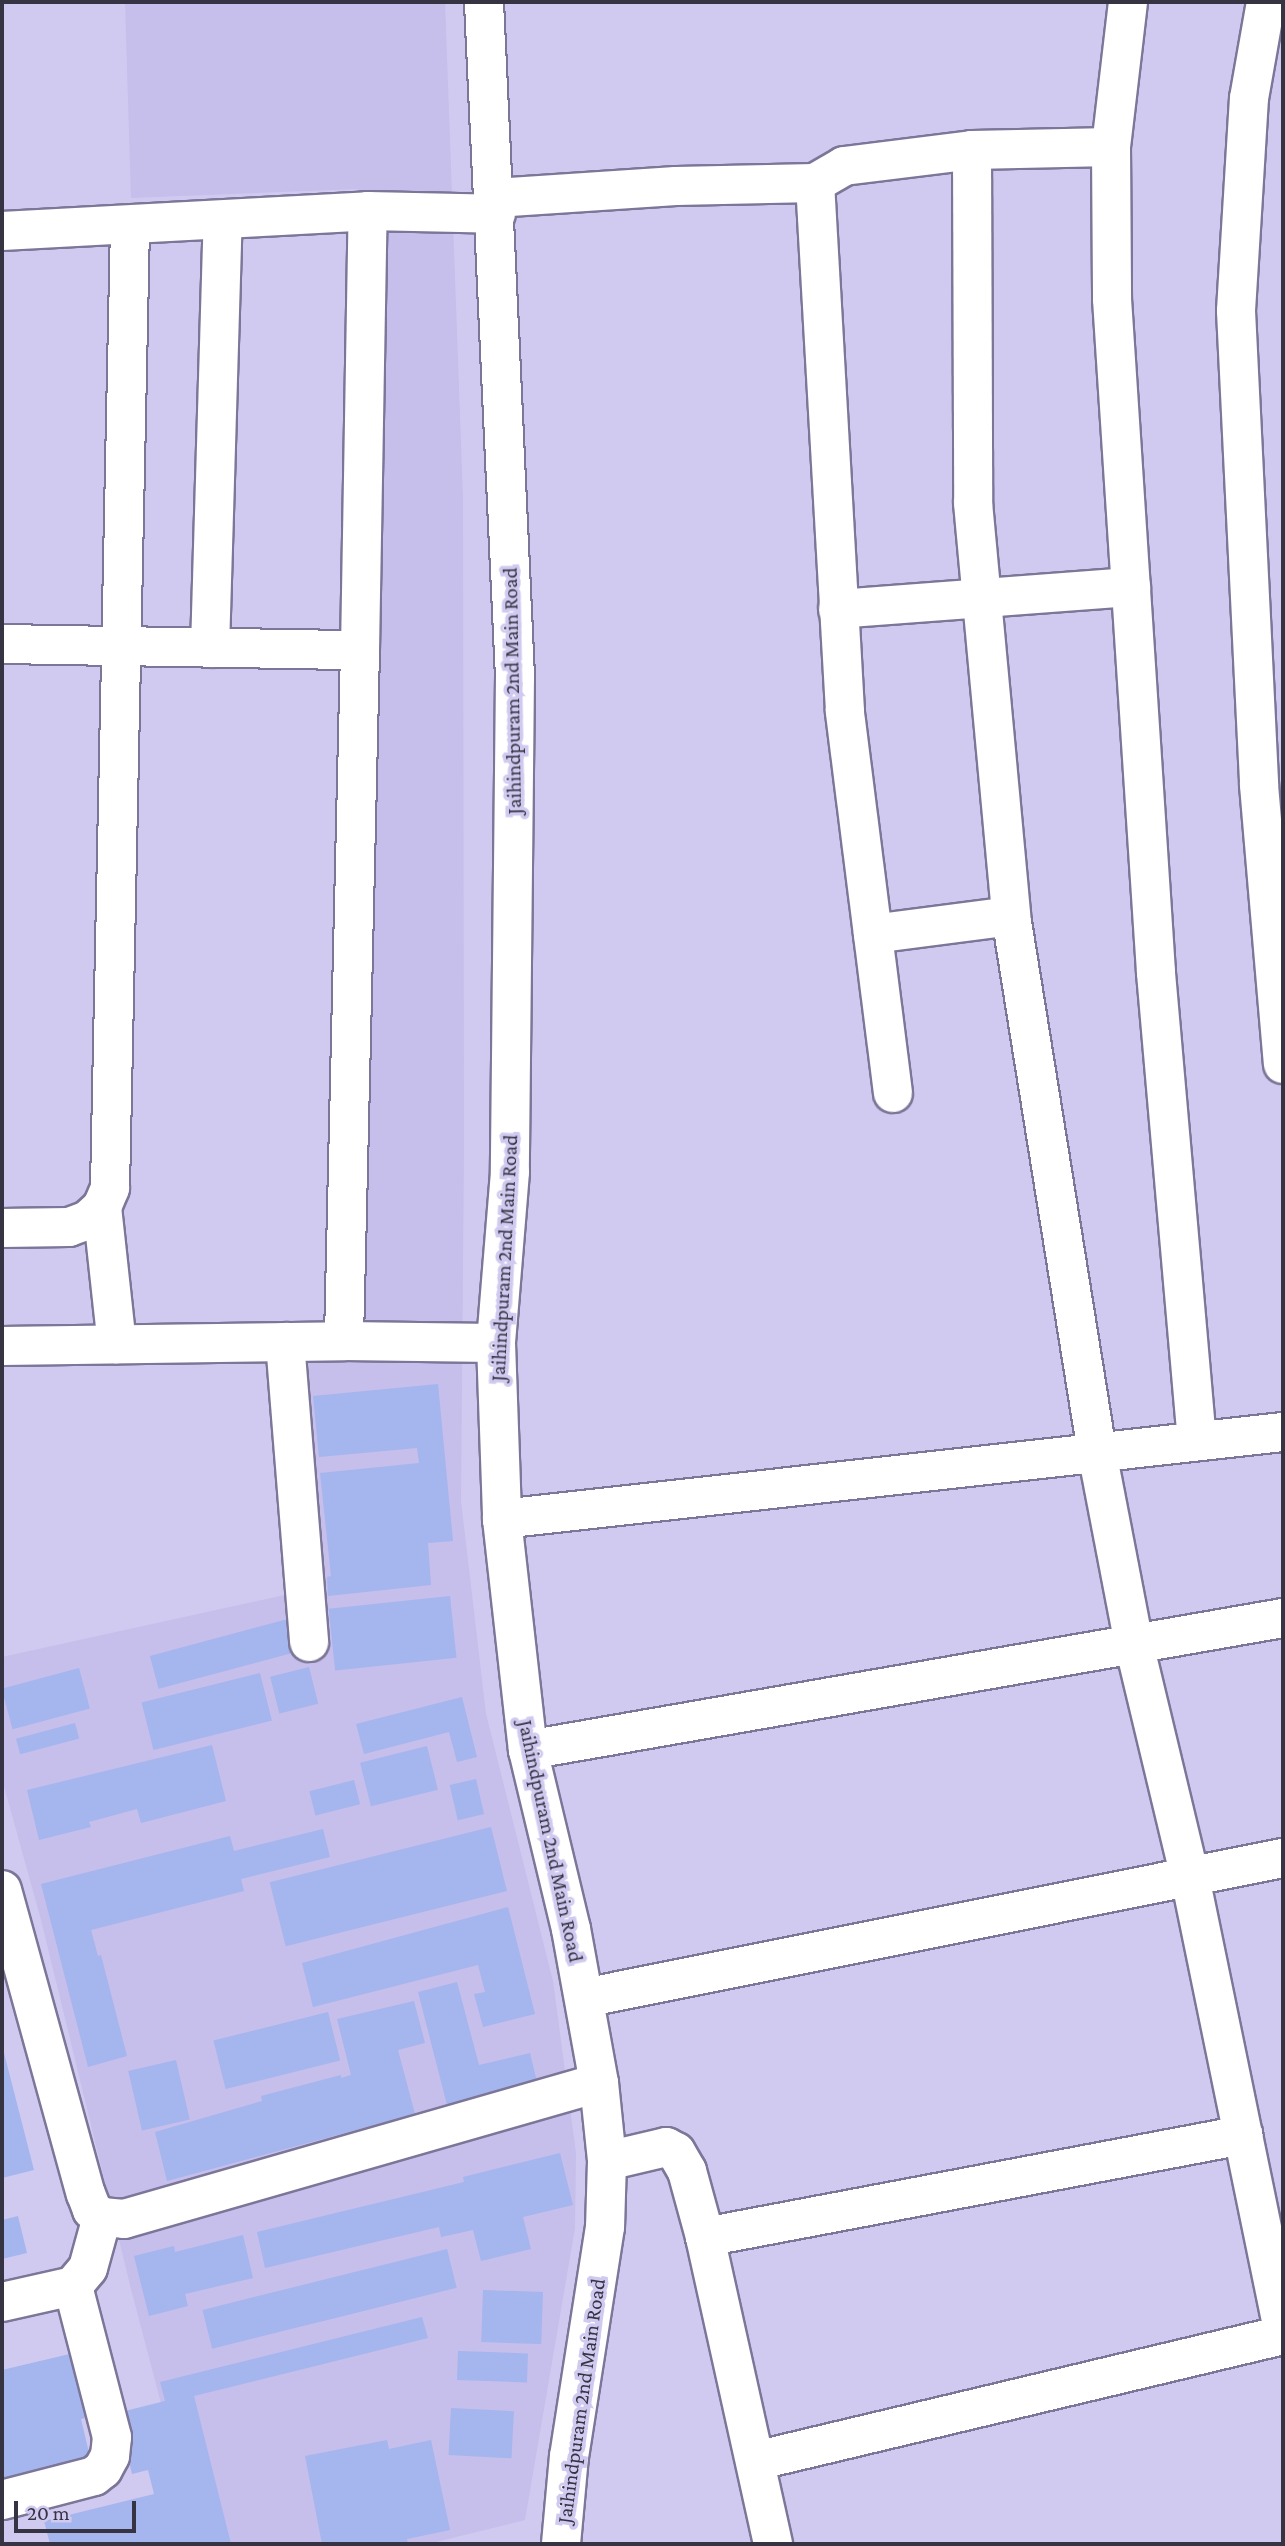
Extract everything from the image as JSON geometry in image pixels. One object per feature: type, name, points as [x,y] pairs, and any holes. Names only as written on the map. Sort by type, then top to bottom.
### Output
[{"type":"street","name":"Jaihindpuram 2nd Main Road","points":[[484,2],[496,206],[515,676],[510,1172],[496,1343],[502,1519],[528,1751],[571,1929],[599,2083],[607,2161],[605,2227],[569,2456],[561,2544]]},
{"type":"street","points":[[1128,2],[1115,113],[1112,299],[1156,973],[1197,1441]]},
{"type":"street","points":[[1266,2],[1236,311],[1259,785],[1283,1064]]},
{"type":"street","points":[[2,231],[130,227],[368,211],[496,206],[676,186],[815,183],[844,166],[972,150],[1115,113]]},
{"type":"street","points":[[972,150],[973,503],[1011,916],[1097,1452],[1134,1643],[1190,1877],[1243,2135],[1269,2188],[1283,2329]]},
{"type":"street","points":[[815,183],[845,711],[893,1093]]},
{"type":"street","points":[[344,1341],[368,211]]},
{"type":"street","points":[[210,648],[223,220]]},
{"type":"street","points":[[117,1344],[103,1207],[110,1188],[130,227]]},
{"type":"street","points":[[838,609],[1132,587]]},
{"type":"street","points":[[2,644],[360,650]]},
{"type":"street","points":[[873,934],[1011,916]]},
{"type":"street","points":[[2,1228],[69,1227],[88,1220],[103,1207]]},
{"type":"street","points":[[2,1346],[344,1341],[496,1343]]},
{"type":"street","points":[[285,1342],[309,1642]]},
{"type":"street","points":[[502,1519],[747,1494],[1283,1432]]},
{"type":"street","points":[[528,1751],[1283,1618]]},
{"type":"street","points":[[584,1998],[1283,1858]]},
{"type":"street","points":[[2,1890],[11,1960],[86,2194],[92,2210],[102,2217],[124,2219],[599,2083]]},
{"type":"street","points":[[705,2237],[1243,2135]]},
{"type":"street","points":[[607,2161],[666,2147],[676,2152],[687,2171],[705,2237],[773,2544]]},
{"type":"street","points":[[2,2302],[73,2286],[88,2268],[102,2217]]},
{"type":"street","points":[[2,2500],[94,2476],[103,2469],[110,2456],[113,2437],[73,2286]]},
{"type":"street","points":[[755,2461],[1283,2335]]},
{"type":"shaded area","points":[[125,2],[445,2],[463,499],[464,1146],[461,1501],[486,1714],[553,1981],[576,2153],[575,2228],[525,2520],[428,2544],[198,2544],[131,2289],[41,1920],[2,1779],[2,1657],[312,1589],[299,1353],[357,1355],[358,189],[131,198]]},
{"type":"building","points":[[438,1384],[453,1541],[428,1543],[431,1585],[328,1596],[327,1577],[331,1576],[320,1473],[419,1463],[417,1448],[319,1457],[313,1396]]},
{"type":"building","points":[[450,1596],[456,1658],[335,1670],[329,1609]]},
{"type":"building","points":[[288,1619],[297,1652],[159,1689],[150,1656]]},
{"type":"building","points":[[309,1667],[318,1704],[279,1714],[270,1677]]},
{"type":"building","points":[[79,1668],[90,1709],[13,1729],[2,1689]]},
{"type":"building","points":[[260,1673],[272,1721],[153,1750],[142,1703]]},
{"type":"building","points":[[462,1697],[477,1757],[457,1762],[449,1732],[364,1754],[356,1724]]},
{"type":"building","points":[[75,1723],[79,1738],[20,1754],[16,1739]]},
{"type":"building","points":[[212,1745],[226,1801],[141,1823],[137,1809],[89,1822],[91,1827],[39,1840],[27,1790]]},
{"type":"building","points":[[427,1746],[438,1790],[371,1806],[360,1763]]},
{"type":"building","points":[[476,1779],[484,1814],[458,1820],[450,1785]]},
{"type":"building","points":[[354,1780],[360,1804],[315,1815],[309,1791]]},
{"type":"building","points":[[491,1827],[507,1891],[286,1946],[270,1882]]},
{"type":"building","points":[[323,1829],[330,1857],[241,1879],[244,1891],[91,1930],[98,1956],[101,1955],[127,2056],[88,2067],[41,1884],[230,1836],[234,1851]]},
{"type":"building","points":[[508,1907],[535,2014],[483,2027],[474,1994],[485,1992],[478,1965],[313,2007],[302,1963]]},
{"type":"building","points":[[457,1982],[479,2065],[530,2053],[537,2082],[447,2105],[418,1992]]},
{"type":"building","points":[[414,2001],[425,2043],[398,2050],[415,2114],[167,2181],[155,2132],[262,2101],[261,2096],[341,2075],[341,2078],[351,2075],[337,2019]]},
{"type":"building","points":[[328,2012],[340,2061],[226,2089],[214,2041]]},
{"type":"building","points":[[2,2045],[34,2170],[2,2178]]},
{"type":"building","points":[[176,2060],[190,2119],[142,2130],[128,2071]]},
{"type":"building","points":[[560,2153],[573,2205],[523,2217],[531,2249],[481,2261],[473,2230],[441,2237],[439,2227],[265,2268],[257,2232],[464,2182],[463,2177]]},
{"type":"building","points":[[18,2216],[27,2253],[2,2259],[2,2220]]},
{"type":"building","points":[[243,2235],[253,2278],[185,2294],[188,2306],[149,2316],[134,2256],[174,2246],[175,2252]]},
{"type":"building","points":[[447,2249],[457,2288],[212,2349],[202,2310]]},
{"type":"building","points":[[483,2290],[543,2292],[541,2344],[481,2342]]},
{"type":"building","points":[[422,2317],[428,2338],[194,2396],[231,2544],[50,2544],[44,2521],[154,2494],[148,2470],[132,2474],[117,2413],[165,2401],[160,2382]]},
{"type":"building","points":[[458,2351],[528,2353],[527,2382],[457,2380]]},
{"type":"building","points":[[78,2352],[94,2416],[81,2419],[90,2457],[2,2479],[2,2370]]},
{"type":"building","points":[[451,2408],[514,2411],[511,2458],[449,2455]]},
{"type":"building","points":[[387,2440],[389,2449],[431,2440],[450,2530],[407,2539],[408,2544],[322,2544],[305,2456]]}]
